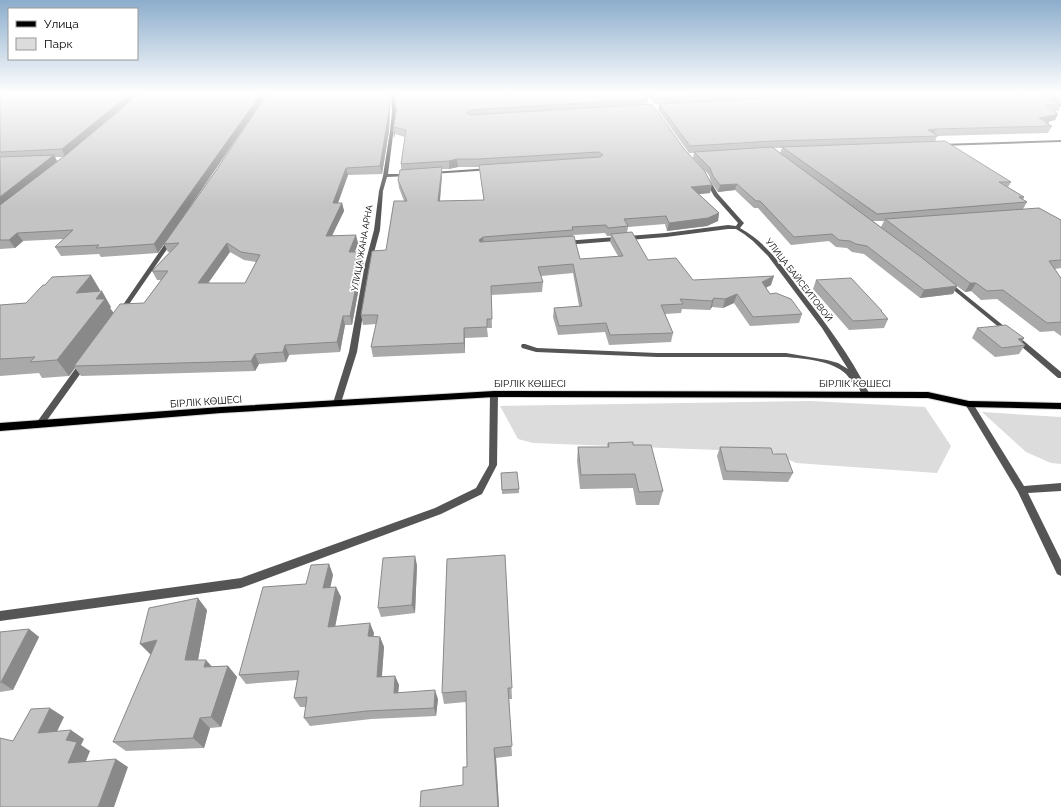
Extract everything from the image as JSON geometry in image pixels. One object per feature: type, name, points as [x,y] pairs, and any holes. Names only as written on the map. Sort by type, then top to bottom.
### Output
[{"type":"main road","name":"БІРЛІК КӨШЕСІ","points":[[0,428],[337,403],[494,394],[928,395],[969,404],[1061,406]]},
{"type":"street","name":"УЛИЦА ЖАНА АРНА","points":[[337,403],[353,352],[368,264],[377,230],[381,191],[385,176],[391,132]]},
{"type":"street","points":[[936,145],[1061,141]]},
{"type":"street","points":[[423,174],[499,168]]},
{"type":"street","points":[[556,244],[666,235],[728,227],[737,228],[741,223],[739,219],[729,211],[701,173]]},
{"type":"street","points":[[385,176],[415,174]]},
{"type":"street","name":"УЛИЦА БАЙСЕИТОВОЙ","points":[[737,228],[749,233],[769,253],[840,347],[865,394]]},
{"type":"street","points":[[118,315],[174,236]]},
{"type":"street","points":[[940,277],[1061,376]]},
{"type":"street","points":[[525,346],[536,350],[612,354],[750,354],[786,355],[811,358],[829,363],[847,371],[865,394]]},
{"type":"street","points":[[40,424],[88,357]]},
{"type":"street","points":[[0,616],[241,583],[438,511],[479,491],[493,465],[494,394]]},
{"type":"street","points":[[969,404],[1022,490],[1061,571]]},
{"type":"street","points":[[1022,490],[1061,487]]},
{"type":"green space","points":[[811,401],[925,407],[951,446],[937,473],[796,463],[772,452],[533,443],[518,439],[500,406]]},
{"type":"green space","points":[[982,412],[1061,417],[1061,464],[1051,463],[1026,452]]},
{"type":"building","points":[[0,132],[83,132],[62,149],[0,152]]},
{"type":"building","points":[[94,132],[234,132],[154,244],[96,248],[99,245],[55,247],[73,230],[17,233],[9,240],[0,240],[0,205]]},
{"type":"building","points":[[242,132],[386,132],[380,166],[346,168],[333,203],[342,203],[326,236],[356,235],[349,252],[363,252],[350,316],[343,316],[337,342],[285,345],[283,352],[255,354],[251,361],[74,366],[120,304],[144,303],[168,271],[152,271],[179,243],[164,244]],"holes":[[[227,243],[241,252],[260,255],[245,283],[198,283]]]},
{"type":"building","points":[[406,132],[672,132],[685,150],[704,170],[712,185],[691,187],[719,213],[708,218],[669,223],[666,216],[624,219],[628,226],[608,228],[606,225],[572,227],[573,230],[483,237],[479,240],[480,242],[574,236],[580,259],[623,256],[611,234],[632,232],[648,260],[676,258],[693,280],[774,276],[762,282],[770,294],[776,293],[791,299],[802,314],[753,317],[737,294],[725,299],[714,298],[712,301],[680,299],[683,304],[661,305],[673,333],[610,335],[606,323],[559,326],[554,308],[582,306],[573,264],[538,267],[543,282],[491,286],[492,319],[487,319],[487,327],[464,328],[464,343],[371,347],[378,315],[361,315],[372,251],[386,250],[394,201],[407,201],[398,180],[400,170],[442,167],[438,201],[484,200],[479,165],[600,157],[603,155],[599,152],[457,159],[449,161],[401,164]]},
{"type":"building","points":[[679,132],[931,132],[938,136],[774,141],[690,146]]},
{"type":"building","points":[[945,141],[1011,182],[999,182],[1024,197],[1019,197],[1027,202],[877,214],[782,147]]},
{"type":"building","points":[[772,147],[921,257],[957,286],[924,290],[867,246],[850,241],[839,240],[832,234],[794,237],[760,201],[756,201],[737,184],[720,185],[713,176],[710,168],[694,152]]},
{"type":"building","points":[[54,155],[0,197],[0,157]]},
{"type":"building","points":[[1039,208],[1061,220],[1061,260],[1049,261],[1061,278],[1061,322],[1047,323],[1003,290],[987,291],[976,283],[970,283],[885,219]]},
{"type":"building","points":[[91,275],[76,293],[102,291],[96,299],[105,299],[57,360],[30,362],[35,357],[0,359],[0,305],[26,303],[52,277]]},
{"type":"building","points":[[851,278],[888,319],[853,321],[816,280]]},
{"type":"building","points":[[1006,325],[1024,338],[1018,339],[1025,345],[1002,348],[977,328]]},
{"type":"building","points":[[633,442],[633,445],[651,445],[663,491],[639,492],[635,474],[581,475],[578,447],[609,447],[608,443]]},
{"type":"building","points":[[720,447],[771,448],[773,454],[786,454],[793,473],[726,471]]},
{"type":"building","points":[[517,472],[519,489],[502,490],[501,473]]},
{"type":"building","points":[[505,555],[512,688],[508,688],[512,746],[494,748],[498,807],[420,807],[421,791],[463,785],[463,767],[467,767],[466,691],[442,693],[447,559]]},
{"type":"building","points":[[415,556],[412,605],[378,608],[383,558]]},
{"type":"building","points":[[329,564],[323,588],[336,587],[328,627],[370,623],[368,636],[380,637],[377,677],[395,676],[394,693],[435,690],[434,708],[367,711],[304,718],[307,697],[294,698],[299,671],[239,675],[263,587],[306,584],[311,565]]},
{"type":"building","points":[[198,598],[185,660],[206,660],[204,667],[228,666],[211,717],[200,718],[193,738],[113,742],[157,640],[140,644],[149,608]]},
{"type":"building","points":[[29,629],[1,682],[0,683],[0,632]]},
{"type":"building","points":[[50,708],[38,733],[71,730],[66,740],[77,742],[68,763],[116,759],[98,807],[0,807],[0,738],[13,741],[31,709]]}]
